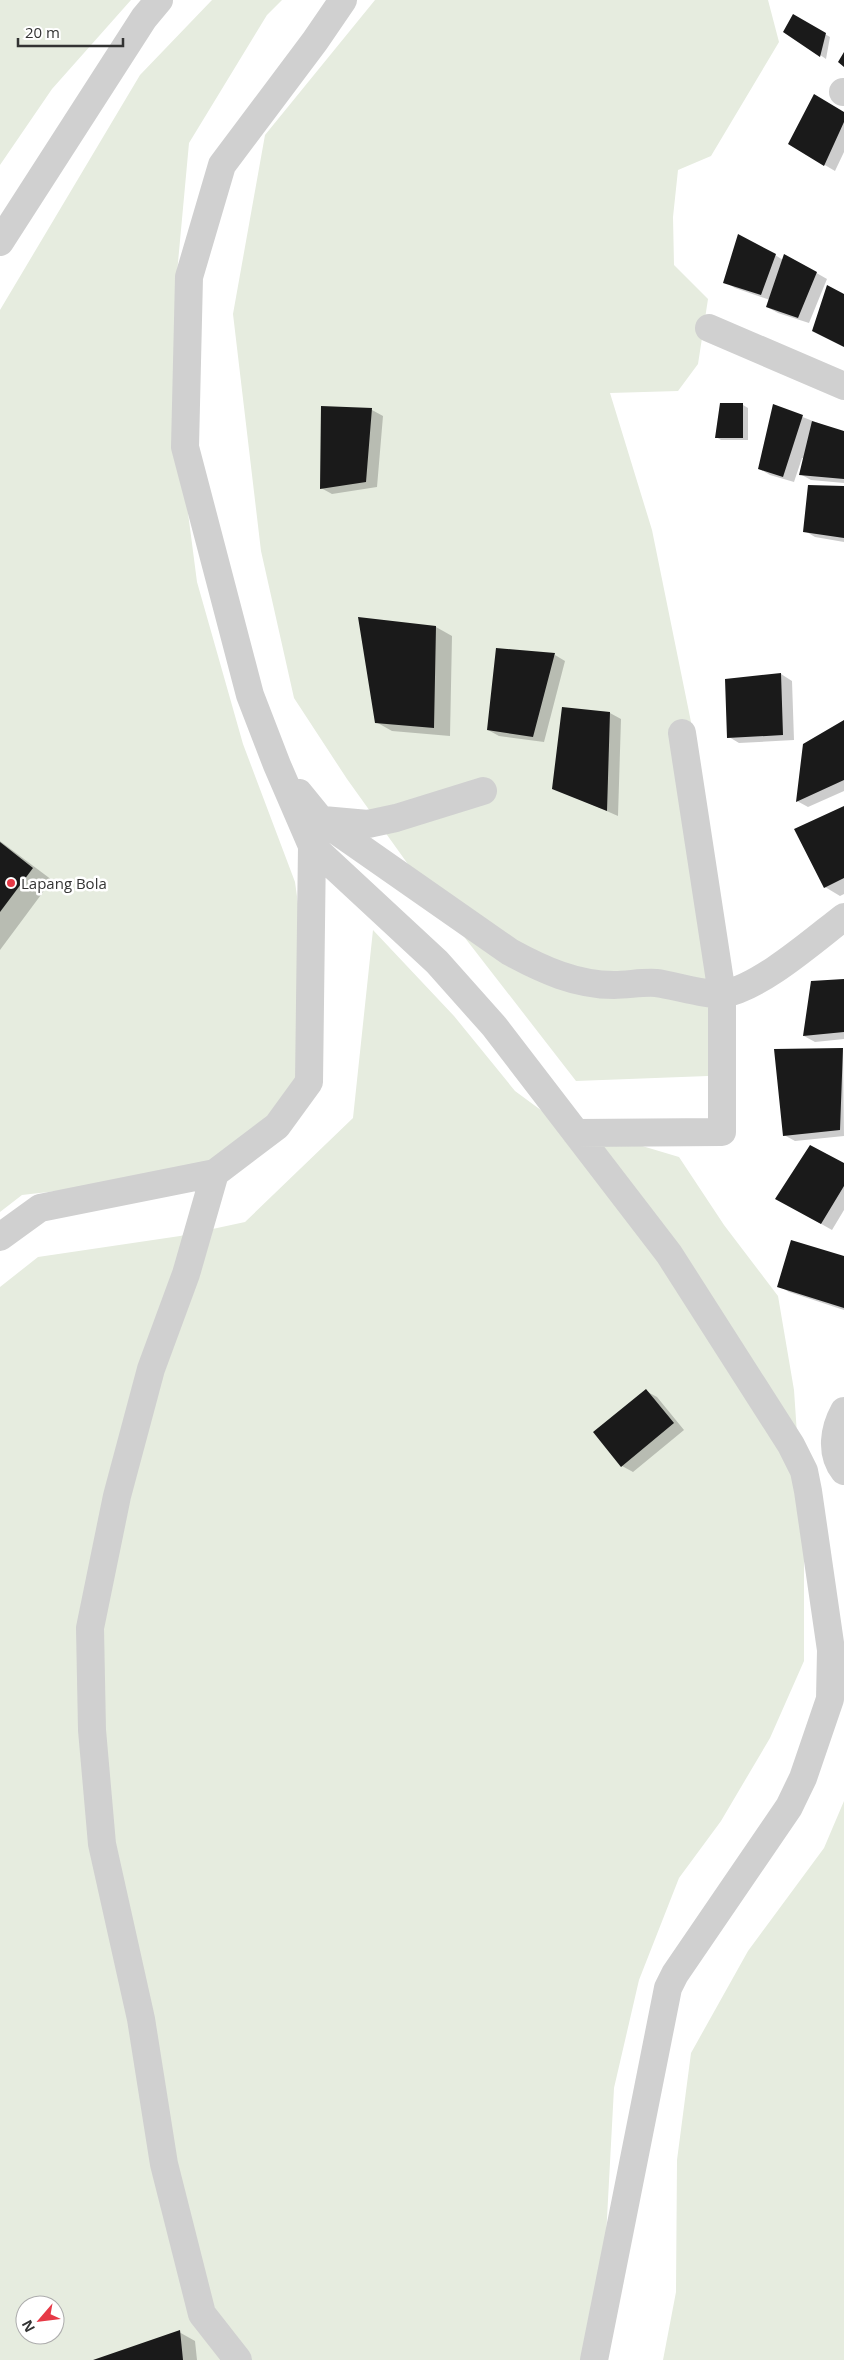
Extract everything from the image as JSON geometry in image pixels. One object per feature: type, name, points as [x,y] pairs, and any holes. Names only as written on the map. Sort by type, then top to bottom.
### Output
[{"type":"street","points":[[0,242],[144,18],[159,0]]},
{"type":"street","points":[[343,0],[315,41],[222,165],[190,277],[185,447],[250,695],[276,765],[312,846],[437,962],[494,1026],[669,1254],[792,1445],[804,1471],[808,1491],[831,1650],[830,1699],[803,1778],[788,1807],[675,1974],[668,1988],[594,2360]]},
{"type":"street","points":[[709,328],[844,386]]},
{"type":"street","points":[[576,1133],[722,1132],[722,994],[682,733]]},
{"type":"street","points":[[276,765],[321,820],[510,952],[540,968],[580,981],[612,985],[655,983],[722,994],[752,984],[795,955],[844,917]]},
{"type":"street","points":[[321,820],[368,824],[396,818],[483,791]]},
{"type":"street","points":[[0,1236],[40,1208],[215,1173],[277,1126],[309,1082],[312,846]]},
{"type":"street","points":[[215,1173],[186,1274],[151,1369],[117,1496],[90,1628],[91,1684],[92,1730],[102,1844],[141,2019],[164,2164],[202,2314],[238,2360]]},
{"type":"street","points":[[844,1411],[834,1432],[839,1464],[844,1471]]},
{"type":"shaded area","points":[[0,0],[131,0],[52,89],[0,165]]},
{"type":"shaded area","points":[[212,0],[282,0],[267,15],[189,143],[176,284],[178,436],[197,582],[243,744],[295,882],[304,947],[302,1080],[221,1165],[153,1180],[22,1195],[0,1212],[0,310],[140,75]]},
{"type":"shaded area","points":[[375,0],[768,0],[779,42],[711,156],[678,170],[673,217],[674,265],[708,299],[698,364],[678,391],[610,393],[652,530],[691,722],[722,1010],[708,1076],[576,1081],[410,867],[347,779],[294,698],[261,551],[233,314],[265,135]]},
{"type":"shaded area","points":[[373,930],[454,1016],[515,1091],[572,1133],[612,1137],[679,1157],[724,1225],[778,1296],[794,1390],[804,1537],[804,1661],[770,1738],[721,1821],[679,1878],[639,1980],[614,2088],[601,2330],[588,2360],[0,2360],[0,1287],[38,1257],[180,1236],[245,1222],[353,1118]]},
{"type":"shaded area","points":[[844,1801],[844,2360],[663,2360],[676,2292],[677,2160],[691,2053],[748,1951],[824,1848]]},
{"type":"building","points":[[793,14],[826,33],[820,57],[783,32]]},
{"type":"building","points":[[844,52],[844,67],[838,62]]},
{"type":"building","points":[[814,94],[844,112],[844,122],[824,166],[788,144]]},
{"type":"building","points":[[738,234],[776,254],[761,295],[723,283]]},
{"type":"building","points":[[784,254],[817,272],[798,318],[766,307]]},
{"type":"building","points":[[827,285],[844,294],[844,347],[812,331]]},
{"type":"building","points":[[720,403],[743,403],[743,438],[715,438]]},
{"type":"building","points":[[773,404],[803,415],[783,477],[758,469]]},
{"type":"building","points":[[321,406],[372,408],[366,482],[320,489]]},
{"type":"building","points":[[812,421],[844,431],[844,479],[799,475]]},
{"type":"building","points":[[808,485],[844,486],[844,538],[803,532]]},
{"type":"building","points":[[358,617],[436,626],[434,728],[375,723]]},
{"type":"building","points":[[496,648],[555,653],[533,737],[487,730]]},
{"type":"building","points":[[781,673],[783,735],[727,738],[725,679]]},
{"type":"building","points":[[562,707],[610,712],[607,811],[552,789]]},
{"type":"building","points":[[844,720],[844,780],[796,802],[803,744]]},
{"type":"building","points":[[844,806],[844,878],[824,888],[794,829]]},
{"type":"building","name":"Lapang Bola","points":[[0,842],[33,868],[0,912]]},
{"type":"building","points":[[844,979],[844,1032],[803,1036],[811,981]]},
{"type":"building","points":[[843,1048],[840,1130],[783,1136],[774,1049]]},
{"type":"building","points":[[810,1145],[844,1163],[844,1186],[821,1224],[775,1199]]},
{"type":"building","points":[[791,1240],[844,1256],[844,1308],[777,1287]]},
{"type":"building","points":[[646,1389],[674,1423],[621,1467],[593,1432]]},
{"type":"building","points":[[180,2330],[183,2360],[93,2360]]},
{"type":"place","name":"Lapang Bola","points":[[11,883]]}]
